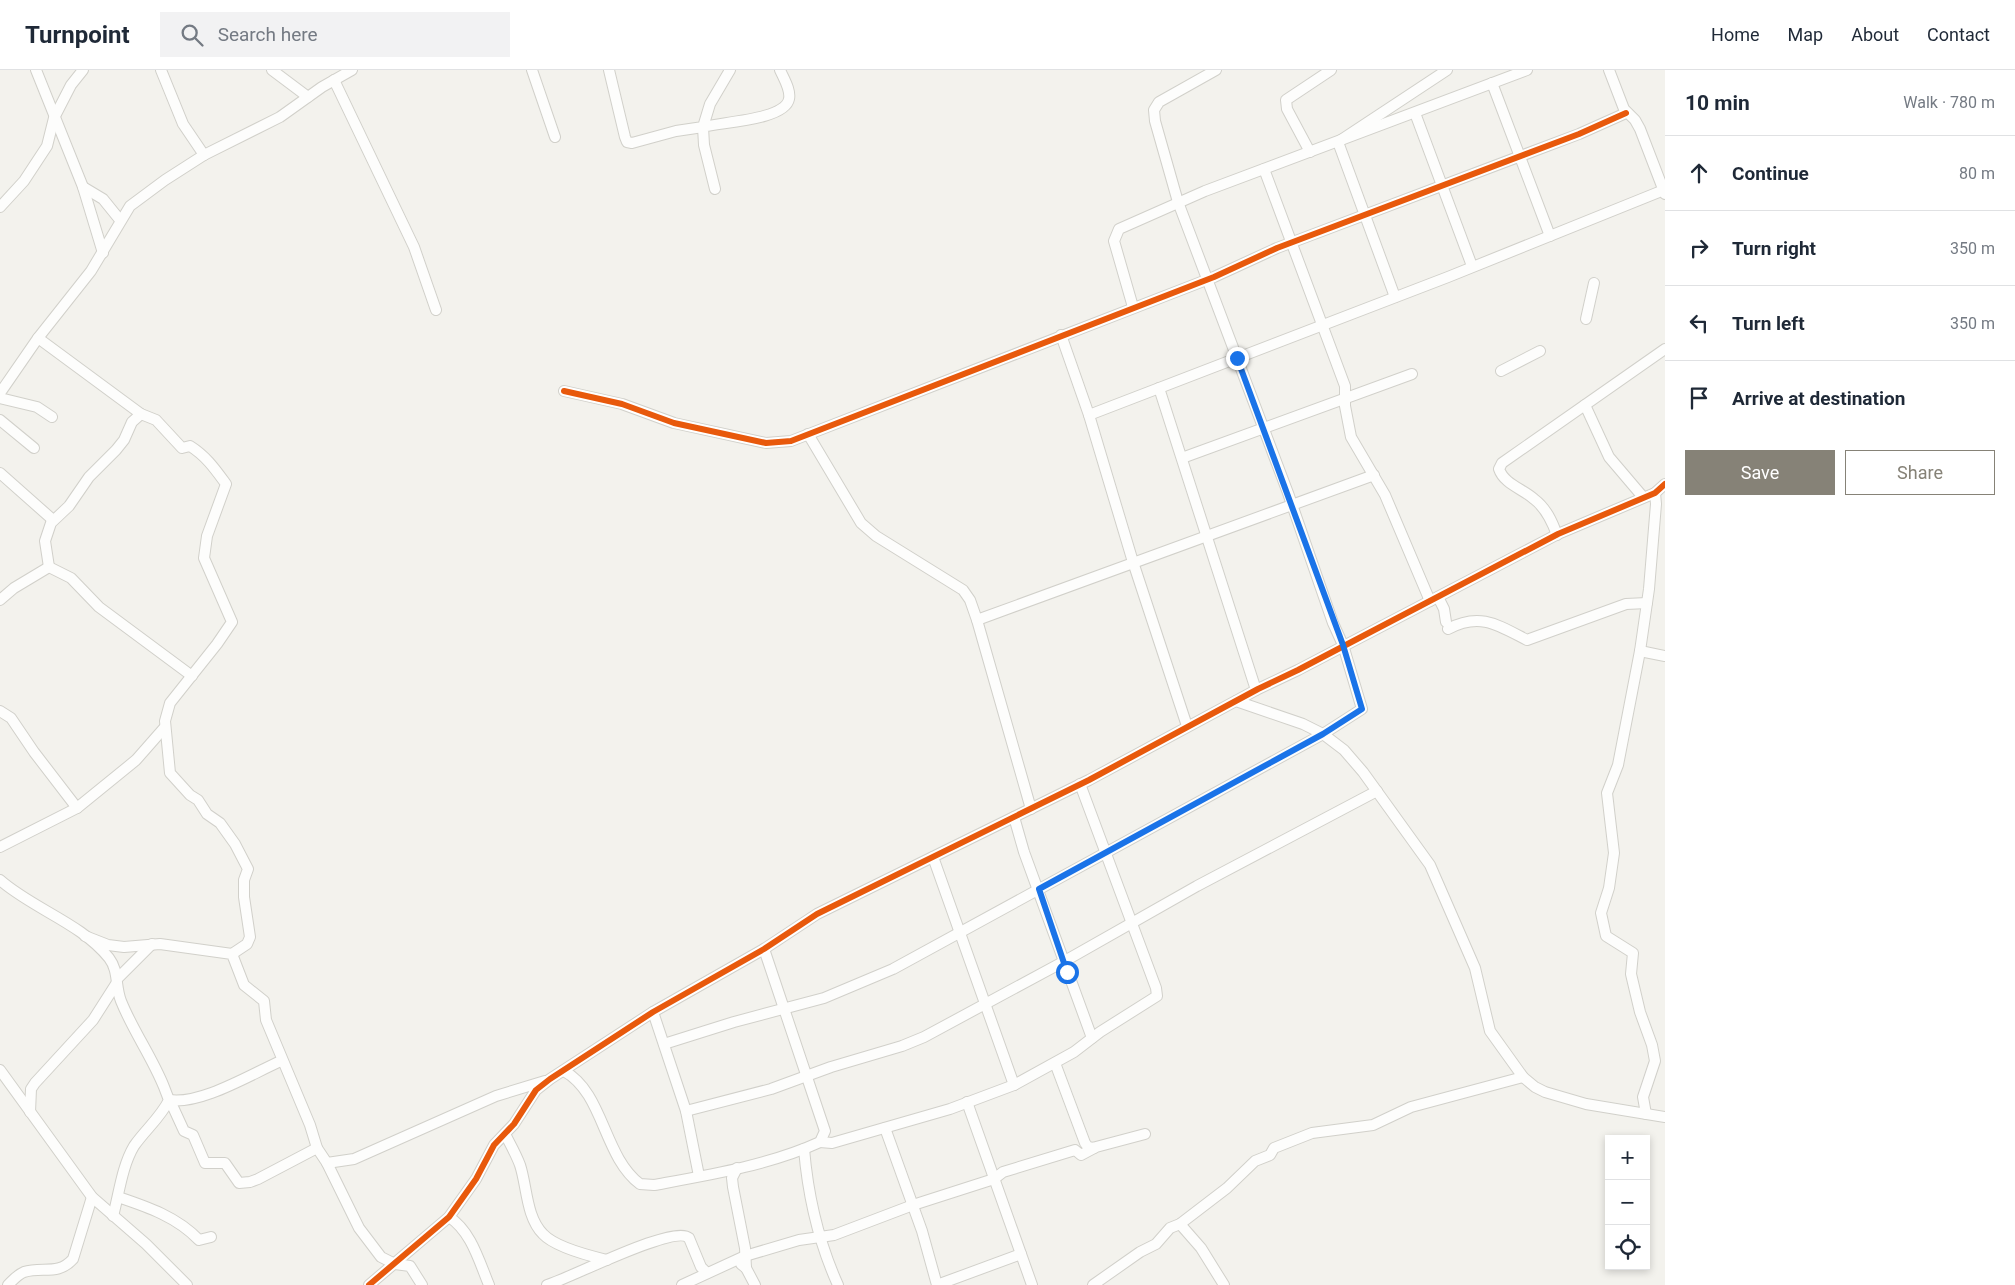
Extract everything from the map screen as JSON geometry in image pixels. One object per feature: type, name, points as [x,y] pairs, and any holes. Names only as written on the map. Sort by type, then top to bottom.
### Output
[{"type":"street","points":[[36,70],[83,187],[103,253]]},
{"type":"street","points":[[0,207],[24,181],[40,158],[47,146],[54,118],[71,85],[82,70]]},
{"type":"street","points":[[161,70],[183,124],[204,155]]},
{"type":"street","points":[[272,70],[308,98]]},
{"type":"street","points":[[532,70],[555,137]]},
{"type":"street","points":[[609,70],[620,123],[627,142],[632,143],[676,131],[758,117],[781,110],[787,106],[790,94],[780,70]]},
{"type":"street","points":[[715,189],[704,146],[703,127],[710,104],[730,70]]},
{"type":"street","points":[[664,1044],[734,1022],[824,998],[885,972],[960,933],[1323,734],[1362,709],[1343,645],[1333,623],[1292,504],[1178,202],[1155,121],[1154,110],[1163,100],[1216,70]]},
{"type":"street","points":[[1310,152],[1287,109],[1286,100],[1331,70]]},
{"type":"street","points":[[1338,142],[1447,70]]},
{"type":"street","points":[[1133,307],[1114,241],[1119,229],[1178,202],[1527,70]]},
{"type":"street","points":[[1089,415],[1664,192],[1640,129],[1635,120],[1626,113],[1609,70]]},
{"type":"street","points":[[0,392],[38,338],[91,271],[130,206],[204,155],[280,117],[349,71]]},
{"type":"street","points":[[334,80],[414,247],[436,310]]},
{"type":"street","points":[[1492,83],[1550,236]]},
{"type":"street","points":[[1415,113],[1472,266]]},
{"type":"street","points":[[564,391],[622,404],[674,423],[766,443],[791,441],[1207,279],[1365,215],[1579,134],[1626,113]]},
{"type":"street","points":[[1338,142],[1395,297]]},
{"type":"street","points":[[1264,169],[1345,386],[1351,437],[1363,461],[1385,495],[1434,599],[1444,608],[1447,625],[1464,620],[1482,621],[1527,640],[1626,604],[1647,603]]},
{"type":"street","points":[[83,187],[103,199],[120,220]]},
{"type":"street","points":[[1586,319],[1594,283]]},
{"type":"street","points":[[1061,335],[1089,415],[1133,562],[1187,726]]},
{"type":"street","points":[[38,338],[141,414],[156,420],[182,448],[190,446],[199,451],[207,458],[226,484],[207,536],[204,558],[232,622],[167,708],[166,727],[170,772],[190,795],[198,800],[207,814],[220,822],[248,868],[244,880],[244,897],[250,937],[246,944],[232,954],[152,944],[124,947],[108,945],[84,936]]},
{"type":"street","points":[[1557,535],[1552,522],[1541,505],[1505,479],[1500,466],[1505,459],[1665,349]]},
{"type":"street","points":[[1501,371],[1540,351]]},
{"type":"street","points":[[1182,458],[1412,374]]},
{"type":"street","points":[[1159,388],[1256,690]]},
{"type":"street","points":[[0,398],[37,407],[52,417]]},
{"type":"street","points":[[1585,405],[1610,457],[1643,497]]},
{"type":"street","points":[[49,568],[45,541],[53,520],[69,506],[89,477],[116,450],[124,440],[132,422],[141,414]]},
{"type":"street","points":[[0,420],[34,448]]},
{"type":"street","points":[[808,434],[861,524],[876,536],[962,590],[970,600],[1031,809]]},
{"type":"street","points":[[0,473],[53,520]]},
{"type":"street","points":[[977,620],[1292,504],[1374,476]]},
{"type":"street","points":[[374,1283],[449,1217],[476,1179],[494,1145],[505,1134],[536,1090],[653,1012],[764,949],[817,914],[1080,784],[1187,726],[1557,535],[1655,492],[1665,484]]},
{"type":"street","points":[[1646,1114],[1643,1097],[1655,1061],[1631,974],[1633,953],[1606,936],[1601,913],[1609,888],[1614,853],[1607,793],[1618,765],[1640,651],[1647,603],[1656,504],[1655,492]]},
{"type":"street","points":[[49,568],[71,578],[99,607],[192,676]]},
{"type":"street","points":[[0,600],[14,588],[49,568]]},
{"type":"street","points":[[1640,651],[1665,656]]},
{"type":"street","points":[[1236,701],[1303,724],[1323,734],[1344,750],[1377,792],[1430,866],[1475,968],[1490,1031],[1523,1077],[1535,1087],[1545,1092],[1586,1104],[1665,1117]]},
{"type":"street","points":[[0,711],[12,718],[34,752],[76,808]]},
{"type":"street","points":[[0,847],[76,808],[136,760],[166,727]]},
{"type":"street","points":[[564,1071],[578,1080],[584,1087],[607,1136],[635,1180],[646,1185],[737,1168],[804,1149],[820,1142],[832,1144],[968,1102],[1014,1085],[1055,1063],[1158,995],[1080,784]]},
{"type":"street","points":[[686,1111],[771,1090],[911,1042],[1063,962],[1197,886],[1377,792]]},
{"type":"street","points":[[1014,817],[1063,962],[1092,1038]]},
{"type":"street","points":[[933,857],[1014,1085]]},
{"type":"street","points":[[0,880],[84,936],[108,957],[116,972],[125,1011],[157,1071],[184,1131],[193,1135],[205,1163],[225,1163],[239,1183],[250,1182],[317,1148]]},
{"type":"street","points":[[30,1113],[30,1089],[93,1020],[117,982],[152,944]]},
{"type":"street","points":[[764,949],[825,1131],[820,1142]]},
{"type":"street","points":[[232,954],[244,985],[264,1001],[266,1020],[281,1061],[298,1095],[317,1148],[328,1163],[359,1228],[381,1258],[395,1264],[410,1266],[422,1285]]},
{"type":"street","points":[[653,1012],[686,1111],[699,1176]]},
{"type":"street","points":[[113,1216],[133,1148],[151,1123],[171,1104],[204,1096],[281,1061]]},
{"type":"street","points":[[1055,1063],[1085,1143],[1088,1147],[1094,1148]]},
{"type":"street","points":[[0,1070],[92,1197],[187,1285]]},
{"type":"street","points":[[1093,1285],[1140,1252],[1156,1244],[1170,1228],[1180,1224],[1226,1188],[1255,1161],[1270,1155],[1274,1148],[1312,1133],[1373,1125],[1411,1107],[1523,1077]]},
{"type":"street","points":[[328,1163],[354,1159],[496,1096],[550,1079]]},
{"type":"street","points":[[968,1102],[1032,1285]]},
{"type":"street","points":[[885,1128],[913,1205],[937,1285],[1021,1254]]},
{"type":"street","points":[[505,1134],[519,1163],[528,1201],[542,1234],[548,1239],[567,1247],[607,1260]]},
{"type":"street","points":[[682,1285],[745,1256],[799,1240],[847,1230],[913,1205],[994,1179],[1000,1173],[1072,1151],[1082,1154],[1094,1148],[1145,1134]]},
{"type":"street","points":[[804,1149],[808,1186],[820,1237],[838,1285]]},
{"type":"street","points":[[737,1168],[732,1178],[733,1186],[746,1268],[755,1285]]},
{"type":"street","points":[[8,1285],[25,1272],[54,1270],[68,1264],[73,1259],[92,1197]]},
{"type":"street","points":[[118,1197],[159,1211],[188,1228],[199,1240],[211,1237]]},
{"type":"street","points":[[449,1217],[458,1222],[464,1230],[489,1285]]},
{"type":"street","points":[[1180,1224],[1201,1248],[1224,1285]]},
{"type":"street","points":[[547,1285],[650,1242],[680,1234],[689,1238],[699,1262],[707,1273]]},
{"type":"street","points":[[374,1283],[381,1258]]},
{"type":"street","points":[[733,1261],[746,1268]]},
{"type":"cycle path","points":[[564,391],[622,404],[674,423],[766,443],[791,441],[1214,277],[1277,248],[1579,134],[1626,113]]},
{"type":"cycle path","points":[[369,1285],[449,1217],[476,1179],[494,1145],[514,1124],[536,1090],[653,1012],[764,949],[817,914],[1089,780],[1258,689],[1558,534],[1655,493],[1665,484]]},
{"type":"route","points":[[1067,972],[1039,889],[1350,719],[1362,709],[1343,645],[1333,623],[1288,493],[1237,358]]}]
